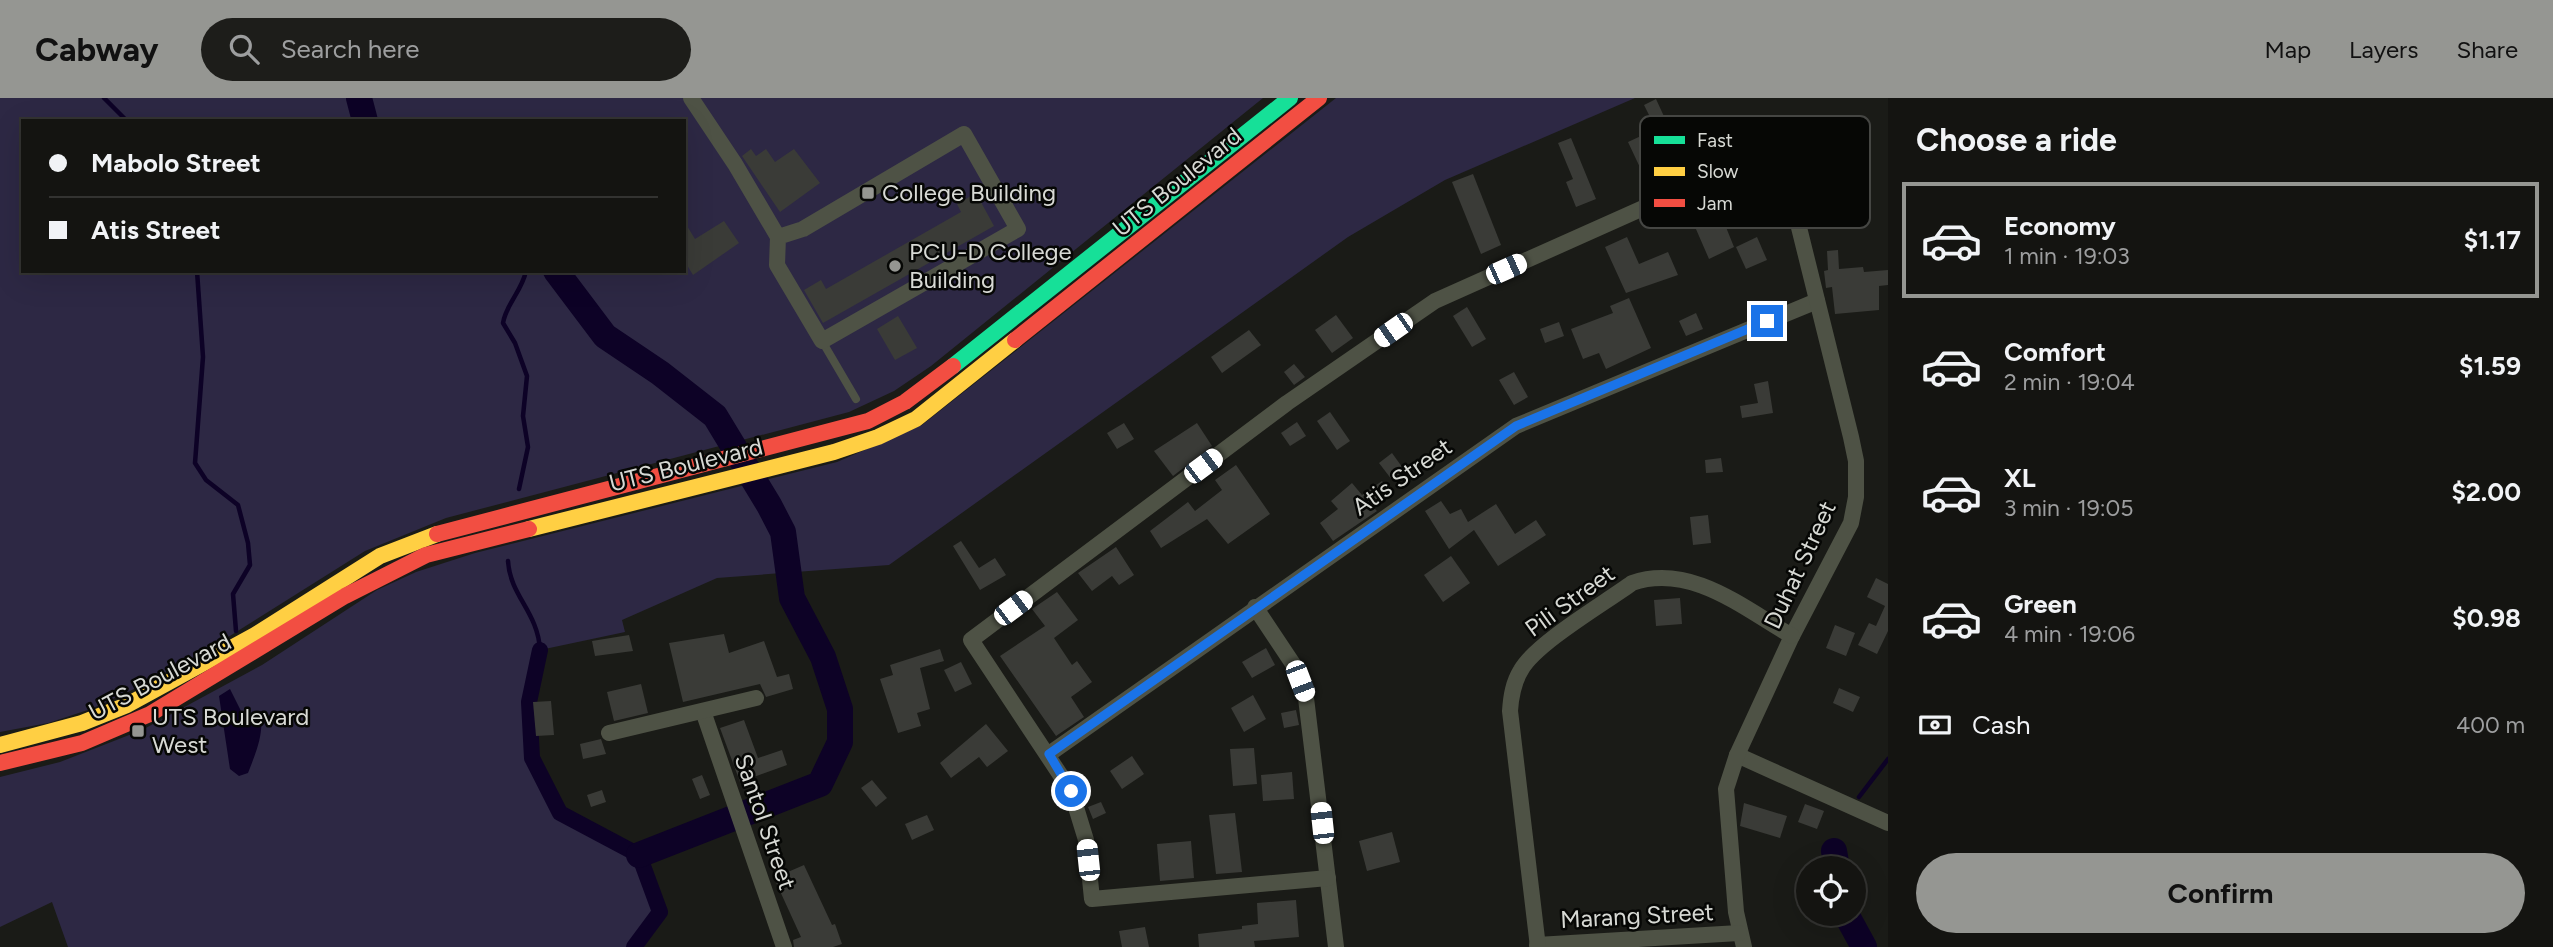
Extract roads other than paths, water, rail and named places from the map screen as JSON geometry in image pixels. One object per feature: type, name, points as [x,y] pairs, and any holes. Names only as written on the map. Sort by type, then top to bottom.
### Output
[{"type":"main road","name":"UTS Boulevard","points":[[0,745],[82,723],[127,705],[255,635],[380,556],[419,538],[868,421],[905,402],[1290,98]]},
{"type":"main road","name":"UTS Boulevard","points":[[0,763],[87,741],[133,722],[262,649],[388,571],[426,555],[771,468],[878,437],[916,419],[1319,98]]},
{"type":"street","points":[[691,98],[735,163],[778,237],[776,265],[822,341],[1018,229],[964,134],[825,217],[803,229],[778,237]]},
{"type":"street","name":"Duhat Street","points":[[1049,754],[971,640],[1287,403],[1435,301],[1640,209]]},
{"type":"street","name":"Duhat Street","points":[[1742,940],[1725,809],[1726,789],[1737,755],[1792,636],[1851,523],[1856,497],[1853,449],[1799,228]]},
{"type":"street","name":"Atis Street","points":[[1049,754],[1516,426],[1817,301]]},
{"type":"street","name":"Pili Street","points":[[1538,946],[1510,711],[1511,691],[1522,668],[1543,647],[1621,591],[1648,578],[1700,583],[1792,636]]},
{"type":"street","points":[[1255,607],[1293,664],[1306,698],[1336,947]]},
{"type":"street","points":[[609,733],[756,698]]},
{"type":"street","name":"Santol Street","points":[[703,711],[784,947]]},
{"type":"street","points":[[1049,754],[1071,791],[1086,840],[1092,899],[1328,878]]},
{"type":"street","points":[[1737,755],[1888,823]]},
{"type":"street","name":"Marang Street","points":[[1538,946],[1742,940]]},
{"type":"lane","points":[[822,341],[856,399]]},
{"type":"waterway","points":[[104,98],[125,119]]},
{"type":"waterway","points":[[359,98],[364,119]]},
{"type":"waterway","points":[[197,273],[203,357],[195,463],[206,480],[238,505],[248,543],[250,565],[233,594],[236,631]]},
{"type":"waterway","points":[[519,489],[528,447],[523,416],[527,376],[515,343],[503,323],[525,273]]},
{"type":"waterway","points":[[558,273],[605,336],[660,373],[715,416],[783,532],[792,598],[823,657],[840,709],[840,742],[820,784],[639,855]]},
{"type":"waterway","points":[[508,561],[514,584],[534,625],[540,650]]},
{"type":"waterway","points":[[540,650],[529,702],[532,758],[560,813],[639,855],[660,912],[634,947]]},
{"type":"waterway","points":[[1859,797],[1888,759]]},
{"type":"waterway","points":[[1834,851],[1835,856]]},
{"type":"waterway","points":[[1853,926],[1864,947]]},
{"type":"place","name":"College Building","points":[[868,193]]},
{"type":"place","name":"PCU-D College Building","points":[[895,266]]},
{"type":"place","name":"UTS Boulevard West","points":[[138,731]]}]
